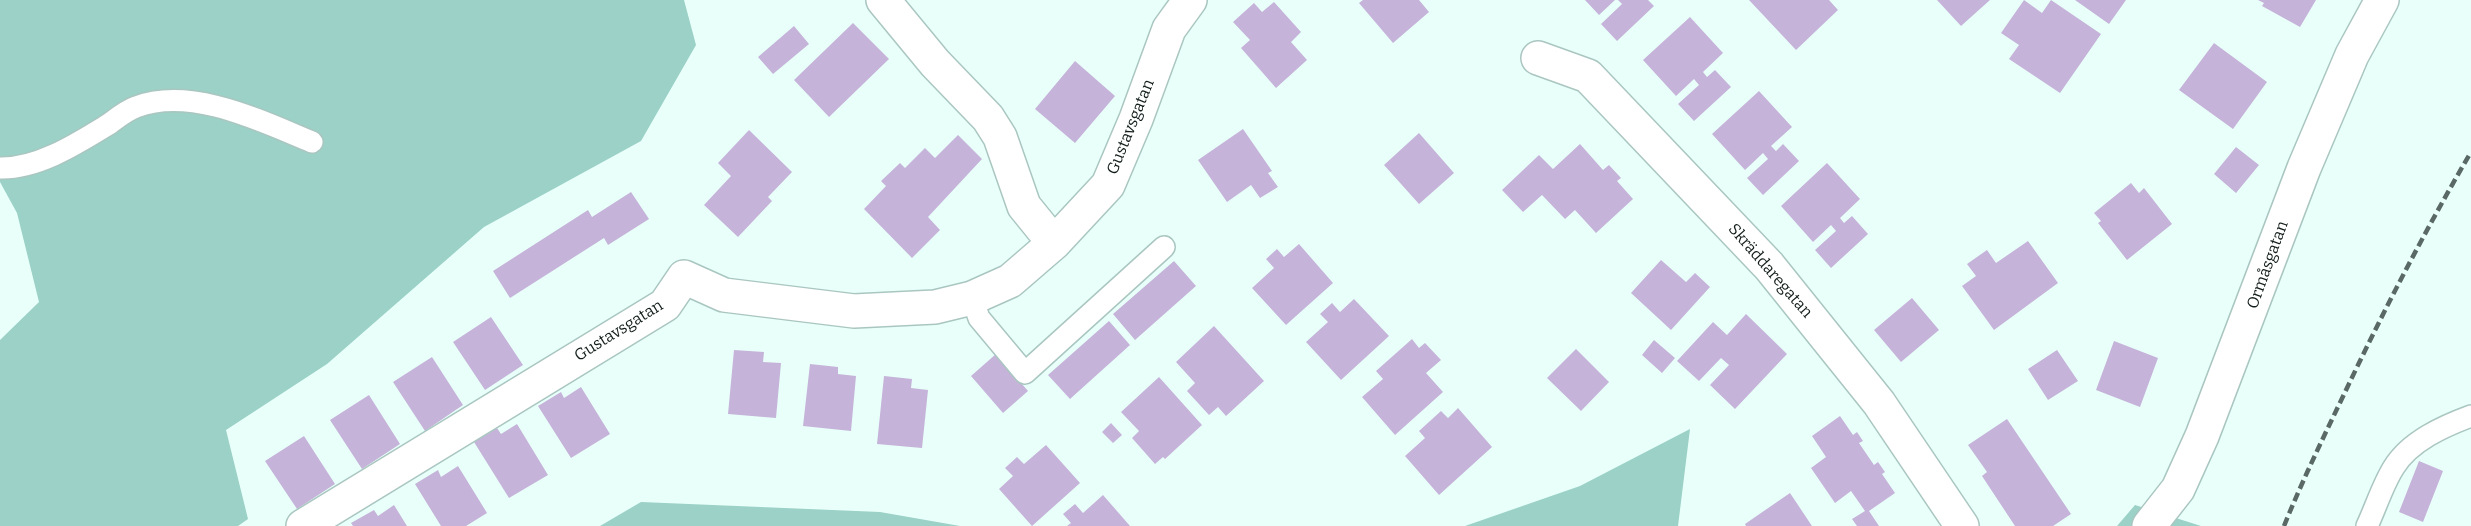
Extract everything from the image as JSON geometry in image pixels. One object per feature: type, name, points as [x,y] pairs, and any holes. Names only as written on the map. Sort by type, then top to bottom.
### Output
[{"type":"street","points":[[883,0],[935,63],[988,118],[999,137],[1024,206],[1054,243]]},
{"type":"street","name":"Gustavsgatan","points":[[303,526],[665,305],[684,277],[724,295],[854,311],[935,307],[972,298],[1010,281],[1054,243],[1108,186],[1136,119],[1169,29],[1190,0]]},
{"type":"street","name":"Ormåsgatan","points":[[2149,526],[2178,489],[2202,436],[2309,158],[2352,55],[2382,0]]},
{"type":"street","name":"Skräddaregatan","points":[[1538,58],[1587,76],[1769,266],[1879,403],[1962,526]]},
{"type":"lane","points":[[0,168],[15,168],[61,152],[136,107],[177,99],[249,116],[312,141]]},
{"type":"lane","points":[[972,298],[979,318],[1025,373],[1164,247]]},
{"type":"lane","points":[[2367,526],[2394,466],[2431,434],[2471,416]]},
{"type":"green space","points":[[0,0],[684,0],[696,45],[641,141],[484,227],[327,364],[226,430],[248,519],[238,526],[0,526],[0,340],[39,302],[17,213],[0,182]]},
{"type":"green space","points":[[1690,429],[1678,526],[1465,526],[1580,486]]},
{"type":"green space","points":[[641,502],[880,512],[960,526],[600,526]]},
{"type":"green space","points":[[2135,505],[2201,526],[2117,526]]},
{"type":"building","points":[[1363,0],[1419,0],[1429,12],[1393,43],[1359,3]]},
{"type":"building","points":[[1585,0],[1615,0],[1599,15]]},
{"type":"building","points":[[1618,0],[1648,0],[1654,6],[1617,41],[1601,24],[1622,4]]},
{"type":"building","points":[[1749,0],[1829,0],[1838,10],[1796,50]]},
{"type":"building","points":[[1937,0],[1990,0],[1961,26]]},
{"type":"building","points":[[2024,0],[2042,13],[2051,0],[2101,34],[2060,93],[2009,59],[2019,45],[2001,33]]},
{"type":"building","points":[[2075,0],[2126,0],[2109,24]]},
{"type":"building","points":[[2258,0],[2316,0],[2300,27],[2262,6],[2264,3]]},
{"type":"building","points":[[1274,2],[1301,32],[1291,42],[1307,60],[1276,88],[1241,48],[1250,40],[1233,22],[1254,3],[1262,12]]},
{"type":"building","points":[[1690,17],[1723,53],[1703,72],[1707,77],[1715,70],[1731,87],[1694,121],[1678,104],[1699,85],[1694,79],[1676,96],[1643,60]]},
{"type":"building","points":[[853,23],[889,59],[829,117],[794,80]]},
{"type":"building","points":[[794,26],[809,44],[773,74],[758,57]]},
{"type":"building","points":[[2214,43],[2267,82],[2233,129],[2179,90]]},
{"type":"building","points":[[1075,61],[1115,96],[1075,143],[1035,109]]},
{"type":"building","points":[[1759,91],[1792,127],[1771,146],[1776,151],[1783,144],[1799,161],[1763,195],[1747,178],[1768,159],[1763,153],[1745,170],[1712,134]]},
{"type":"building","points":[[1243,129],[1272,171],[1268,173],[1278,187],[1260,198],[1251,185],[1227,202],[1198,160]]},
{"type":"building","points":[[749,130],[792,172],[768,197],[772,201],[738,237],[704,205],[731,176],[718,163]]},
{"type":"building","points":[[1419,133],[1454,173],[1419,204],[1384,165]]},
{"type":"building","points":[[958,135],[982,159],[928,217],[940,230],[912,258],[864,209],[886,186],[881,181],[900,163],[905,168],[925,148],[935,158]]},
{"type":"building","points":[[1580,144],[1603,170],[1609,165],[1621,178],[1617,181],[1633,199],[1596,233],[1575,210],[1565,219],[1542,195],[1523,212],[1502,190],[1539,155],[1553,169]]},
{"type":"building","points":[[2236,147],[2259,165],[2236,193],[2214,174]]},
{"type":"building","points":[[1827,163],[1860,199],[1840,218],[1844,223],[1852,216],[1868,234],[1831,268],[1815,250],[1836,231],[1831,225],[1813,242],[1781,206]]},
{"type":"building","points":[[2131,183],[2139,193],[2144,188],[2172,224],[2127,260],[2098,223],[2101,221],[2094,213]]},
{"type":"building","points":[[631,192],[649,219],[608,245],[604,238],[510,298],[493,271],[588,210],[592,217]]},
{"type":"building","points":[[2028,241],[2058,283],[1994,330],[1962,286],[1976,276],[1967,264],[1987,250],[1996,263]]},
{"type":"building","points":[[1299,244],[1333,283],[1286,325],[1252,288],[1274,268],[1266,259],[1277,249],[1284,257]]},
{"type":"building","points":[[1661,260],[1686,282],[1695,273],[1710,287],[1671,330],[1631,293]]},
{"type":"building","points":[[1174,261],[1196,286],[1135,340],[1113,314]]},
{"type":"building","points":[[1912,298],[1939,330],[1901,362],[1874,330]]},
{"type":"building","points":[[1354,299],[1389,336],[1341,380],[1306,342],[1328,322],[1320,314],[1332,303],[1340,312]]},
{"type":"building","points":[[1746,314],[1787,354],[1735,409],[1710,385],[1729,365],[1721,358],[1699,381],[1677,361],[1713,322],[1727,335]]},
{"type":"building","points":[[491,317],[523,365],[485,390],[453,342]]},
{"type":"building","points":[[1109,321],[1130,345],[1070,399],[1048,375]]},
{"type":"building","points":[[1214,326],[1264,381],[1226,416],[1218,407],[1209,415],[1187,391],[1195,383],[1176,362]]},
{"type":"building","points":[[1412,339],[1419,348],[1425,343],[1441,360],[1426,373],[1443,392],[1395,435],[1362,397],[1383,379],[1376,371]]},
{"type":"building","points":[[1654,340],[1675,358],[1662,373],[1642,355]]},
{"type":"building","points":[[2114,341],[2158,358],[2140,407],[2096,390]]},
{"type":"building","points":[[1576,349],[1609,382],[1581,411],[1547,378]]},
{"type":"building","points":[[734,350],[764,352],[763,362],[781,363],[776,418],[728,414]]},
{"type":"building","points":[[2057,350],[2078,381],[2048,400],[2028,369]]},
{"type":"building","points":[[996,354],[1028,391],[1003,413],[971,376]]},
{"type":"building","points":[[432,357],[463,405],[425,431],[393,382]]},
{"type":"building","points":[[810,364],[838,367],[838,374],[856,376],[851,431],[803,426]]},
{"type":"building","points":[[884,376],[912,379],[911,388],[928,390],[922,448],[877,444]]},
{"type":"building","points":[[1159,377],[1202,425],[1165,459],[1163,457],[1155,464],[1132,438],[1139,431],[1121,412]]},
{"type":"building","points":[[581,387],[610,434],[571,458],[538,406],[561,392],[564,398]]},
{"type":"building","points":[[369,395],[400,444],[362,469],[330,420]]},
{"type":"building","points":[[1458,408],[1492,447],[1439,495],[1405,456],[1425,438],[1419,431],[1441,411],[1448,418]]},
{"type":"building","points":[[1840,416],[1853,435],[1857,432],[1863,441],[1859,443],[1874,465],[1878,462],[1885,472],[1882,474],[1895,493],[1869,511],[1879,526],[1857,526],[1852,519],[1865,511],[1851,491],[1835,503],[1811,468],[1826,457],[1812,436]]},
{"type":"building","points":[[2007,419],[2071,514],[2053,526],[2015,526],[1982,476],[1987,472],[1968,445]]},
{"type":"building","points":[[1111,423],[1122,435],[1113,443],[1102,432]]},
{"type":"building","points":[[517,424],[548,475],[509,498],[474,442],[497,428],[501,434]]},
{"type":"building","points":[[304,436],[335,484],[297,509],[265,461]]},
{"type":"building","points":[[1046,445],[1080,483],[1032,526],[999,489],[1013,476],[1005,468],[1017,457],[1024,464]]},
{"type":"building","points":[[2419,461],[2443,471],[2423,522],[2399,512]]},
{"type":"building","points":[[458,466],[487,513],[466,526],[441,526],[415,484],[438,470],[441,477]]},
{"type":"building","points":[[1790,493],[1812,526],[1746,526],[1745,524]]},
{"type":"building","points":[[1103,495],[1130,526],[1067,526],[1071,523],[1063,514],[1075,504],[1083,513]]},
{"type":"building","points":[[394,505],[407,526],[353,526],[351,523],[374,510],[378,516]]},
{"type":"railway","points":[[2284,526],[2314,457],[2376,328],[2471,152]]}]
